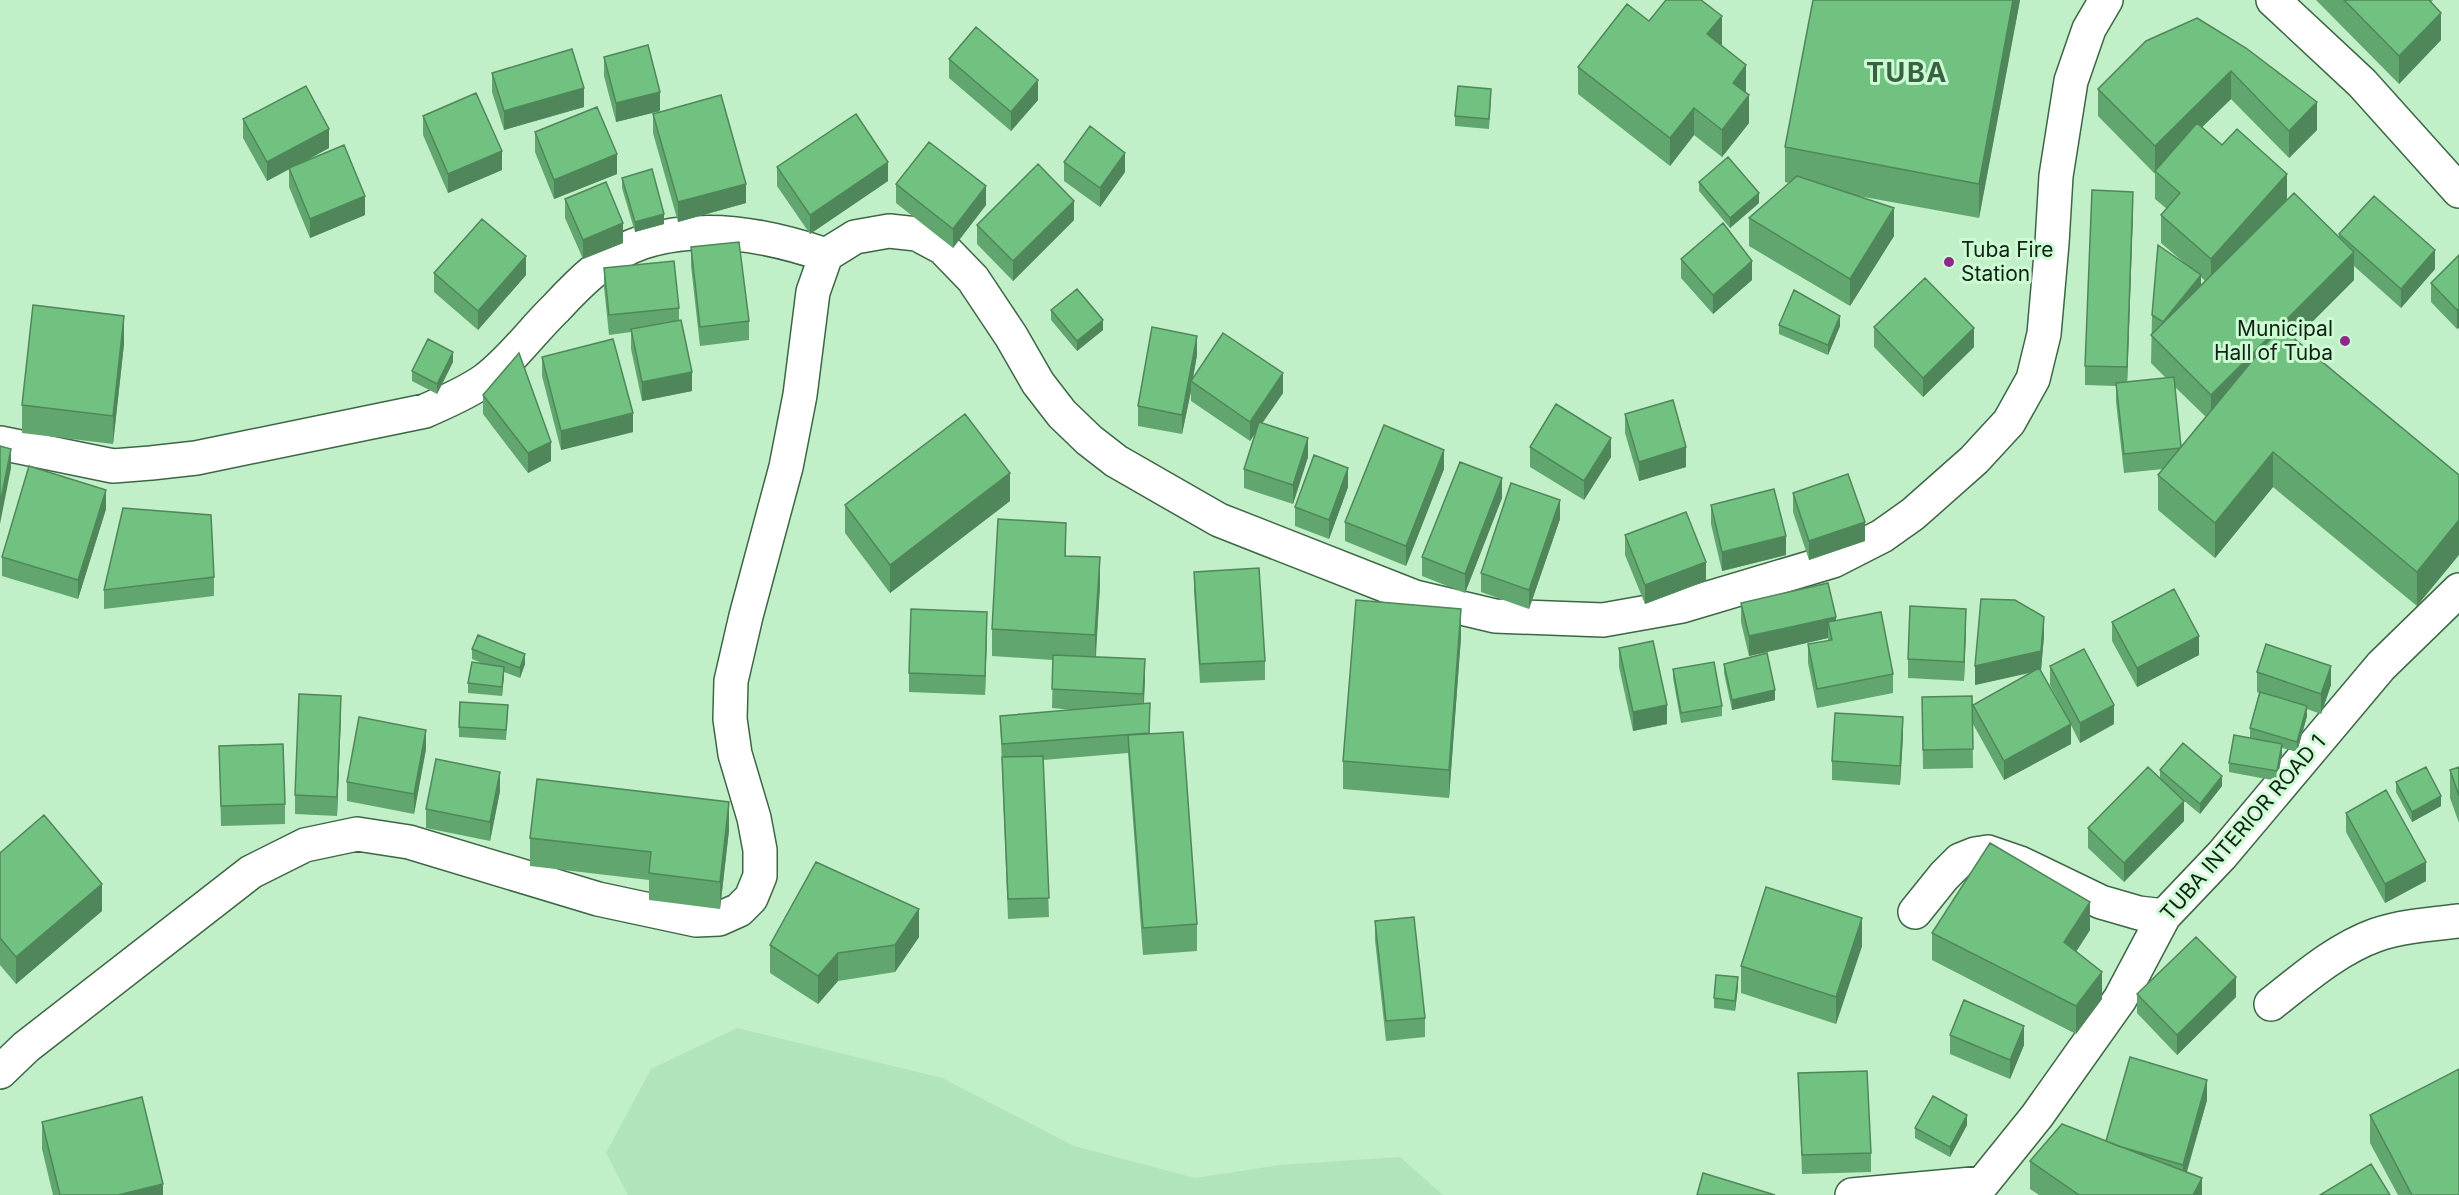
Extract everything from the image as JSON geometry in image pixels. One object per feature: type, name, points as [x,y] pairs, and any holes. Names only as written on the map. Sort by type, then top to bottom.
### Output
[{"type":"street","points":[[0,1072],[26,1047],[251,872],[305,845],[357,834],[409,842],[598,899],[696,920],[719,919],[739,910],[751,898],[760,876],[760,850],[754,818],[735,754],[730,719],[731,681],[786,467],[800,395],[813,292],[826,255],[855,237],[889,231],[917,234],[943,248],[973,279],[1011,336],[1038,383],[1062,414],[1089,440],[1116,461],[1219,520],[1415,597],[1495,616],[1602,620],[1682,606],[1833,561],[1882,536],[1941,491],[2009,422],[2033,379],[2043,333],[2056,176],[2071,81],[2089,29],[2106,0]]},
{"type":"street","points":[[2273,0],[2362,83],[2459,191]]},
{"type":"street","points":[[0,443],[113,466],[196,458],[424,411],[456,397],[486,379],[584,280],[612,258],[641,243],[687,233],[741,233],[787,242],[826,255]]},
{"type":"street","name":"TUBA INTERIOR ROAD 1","points":[[1852,1195],[1913,1188],[1991,1189],[2037,1116],[2120,999],[2164,916],[2222,855],[2381,666],[2459,590]]},
{"type":"street","points":[[1915,912],[1960,860],[1988,852],[2020,863],[2101,902],[2139,913],[2164,916]]},
{"type":"street","points":[[2271,1004],[2320,966],[2350,947],[2376,935],[2399,929],[2459,921]]},
{"type":"shaded area","points":[[737,1028],[942,1078],[1074,1146],[1195,1178],[1280,1165],[1400,1157],[1443,1195],[628,1195],[606,1153],[651,1069]]},
{"type":"building","points":[[1666,0],[1701,0],[1722,16],[1707,34],[1746,65],[1733,83],[1749,95],[1722,130],[1694,108],[1670,138],[1578,67],[1627,4],[1649,21]]},
{"type":"building","points":[[1813,0],[2013,0],[1979,184],[1785,147]]},
{"type":"building","points":[[2344,0],[2429,0],[2441,13],[2399,56]]},
{"type":"building","points":[[2197,18],[2246,48],[2317,102],[2289,131],[2231,71],[2155,146],[2098,89],[2146,41]]},
{"type":"building","points":[[976,27],[1038,80],[1011,112],[949,59]]},
{"type":"building","points":[[648,45],[660,92],[616,103],[604,57]]},
{"type":"building","points":[[572,49],[584,88],[504,111],[492,73]]},
{"type":"building","points":[[306,86],[329,129],[267,162],[243,119]]},
{"type":"building","points":[[1458,86],[1491,89],[1489,119],[1455,116]]},
{"type":"building","points":[[476,93],[502,151],[448,174],[423,116]]},
{"type":"building","points":[[721,95],[746,184],[678,202],[653,114]]},
{"type":"building","points":[[597,107],[617,154],[554,180],[535,132]]},
{"type":"building","points":[[856,114],[888,162],[810,215],[777,167]]},
{"type":"building","points":[[2197,123],[2222,145],[2237,129],[2287,174],[2211,259],[2161,215],[2180,193],[2155,171]]},
{"type":"building","points":[[1090,126],[1125,153],[1100,188],[1064,162]]},
{"type":"building","points":[[929,142],[986,186],[953,229],[896,184]]},
{"type":"building","points":[[344,145],[365,196],[310,219],[289,168]]},
{"type":"building","points":[[1728,157],[1759,193],[1730,218],[1699,182]]},
{"type":"building","points":[[1038,164],[1074,201],[1013,261],[977,225]]},
{"type":"building","points":[[652,169],[664,214],[635,222],[622,178]]},
{"type":"building","points":[[1797,176],[1894,208],[1850,279],[1749,218]]},
{"type":"building","points":[[606,182],[623,223],[583,240],[565,199]]},
{"type":"building","points":[[2092,190],[2133,192],[2127,367],[2085,366]]},
{"type":"building","points":[[2294,193],[2354,252],[2211,395],[2151,335]]},
{"type":"building","points":[[2374,196],[2435,250],[2401,289],[2339,234]]},
{"type":"building","points":[[482,219],[526,256],[478,311],[434,273]]},
{"type":"building","points":[[1723,223],[1752,261],[1713,295],[1681,259]]},
{"type":"building","points":[[739,242],[749,321],[700,327],[691,247]]},
{"type":"building","points":[[2158,245],[2201,275],[2163,322],[2152,315]]},
{"type":"building","points":[[2459,255],[2459,309],[2457,310],[2431,283]]},
{"type":"building","points":[[674,261],[679,308],[609,315],[604,268]]},
{"type":"building","points":[[1925,278],[1974,328],[1923,378],[1874,327]]},
{"type":"building","points":[[1077,289],[1103,320],[1077,341],[1051,310]]},
{"type":"building","points":[[1794,290],[1840,316],[1828,345],[1779,325]]},
{"type":"building","points":[[33,305],[124,316],[113,416],[22,405]]},
{"type":"building","points":[[681,320],[692,372],[642,382],[631,329]]},
{"type":"building","points":[[1152,327],[1197,336],[1182,415],[1138,406]]},
{"type":"building","points":[[2280,327],[2459,475],[2459,520],[2417,572],[2273,452],[2215,523],[2158,475]]},
{"type":"building","points":[[1223,333],[1283,373],[1250,422],[1191,381]]},
{"type":"building","points":[[428,339],[453,352],[437,384],[412,371]]},
{"type":"building","points":[[613,339],[633,413],[561,431],[542,357]]},
{"type":"building","points":[[519,353],[551,442],[528,453],[483,395]]},
{"type":"building","points":[[2174,377],[2181,447],[2124,454],[2116,383]]},
{"type":"building","points":[[1673,400],[1686,447],[1639,462],[1625,414]]},
{"type":"building","points":[[1556,404],[1611,438],[1584,481],[1530,447]]},
{"type":"building","points":[[965,414],[1010,473],[890,565],[845,505]]},
{"type":"building","points":[[1259,422],[1308,438],[1293,485],[1244,469]]},
{"type":"building","points":[[1384,425],[1444,450],[1406,546],[1345,522]]},
{"type":"building","points":[[0,446],[11,449],[0,504]]},
{"type":"building","points":[[1314,455],[1348,468],[1329,520],[1295,507]]},
{"type":"building","points":[[1460,462],[1502,478],[1465,574],[1422,557]]},
{"type":"building","points":[[29,466],[106,490],[78,580],[2,557]]},
{"type":"building","points":[[1848,474],[1865,522],[1809,541],[1793,493]]},
{"type":"building","points":[[1511,483],[1560,500],[1529,590],[1481,573]]},
{"type":"building","points":[[1774,489],[1786,536],[1722,552],[1711,505]]},
{"type":"building","points":[[123,508],[211,515],[214,577],[104,590]]},
{"type":"building","points":[[1686,512],[1706,562],[1645,585],[1625,535]]},
{"type":"building","points":[[998,519],[1066,523],[1065,556],[1100,557],[1095,635],[992,629]]},
{"type":"building","points":[[1259,568],[1265,661],[1200,664],[1194,572]]},
{"type":"building","points":[[1828,583],[1836,617],[1749,636],[1741,603]]},
{"type":"building","points":[[2174,589],[2199,636],[2137,668],[2112,622]]},
{"type":"building","points":[[1981,599],[2015,600],[2044,617],[2041,651],[1975,666]]},
{"type":"building","points":[[1356,600],[1461,609],[1449,770],[1343,761]]},
{"type":"building","points":[[1910,606],[1966,609],[1964,662],[1908,659]]},
{"type":"building","points":[[911,609],[987,612],[985,676],[909,673]]},
{"type":"building","points":[[1881,612],[1893,674],[1817,689],[1808,644],[1832,640],[1828,622]]},
{"type":"building","points":[[478,635],[525,654],[520,668],[472,649]]},
{"type":"building","points":[[1653,641],[1667,705],[1633,712],[1619,648]]},
{"type":"building","points":[[2266,644],[2331,666],[2321,694],[2257,672]]},
{"type":"building","points":[[2084,649],[2114,705],[2080,723],[2050,666]]},
{"type":"building","points":[[1767,653],[1775,690],[1732,700],[1724,664]]},
{"type":"building","points":[[1053,655],[1145,659],[1143,694],[1052,689]]},
{"type":"building","points":[[472,662],[504,667],[502,687],[468,683]]},
{"type":"building","points":[[1714,662],[1722,706],[1681,713],[1673,669]]},
{"type":"building","points":[[2039,668],[2071,724],[2004,761],[1973,705]]},
{"type":"building","points":[[2260,692],[2307,706],[2297,742],[2250,728]]},
{"type":"building","points":[[299,694],[341,696],[337,797],[295,795]]},
{"type":"building","points":[[1972,696],[1973,749],[1923,750],[1922,697]]},
{"type":"building","points":[[460,702],[508,705],[506,730],[459,727]]},
{"type":"building","points":[[1150,703],[1149,733],[1002,744],[1000,716]]},
{"type":"building","points":[[1835,713],[1903,717],[1900,766],[1832,761]]},
{"type":"building","points":[[359,717],[426,730],[414,794],[347,782]]},
{"type":"building","points":[[1183,732],[1197,924],[1143,928],[1128,735]]},
{"type":"building","points":[[2234,735],[2282,744],[2277,771],[2229,763]]},
{"type":"building","points":[[2183,743],[2222,776],[2200,804],[2160,770]]},
{"type":"building","points":[[283,744],[285,804],[221,806],[219,746]]},
{"type":"building","points":[[1043,756],[1049,898],[1008,899],[1002,757]]},
{"type":"building","points":[[436,759],[500,772],[490,822],[426,809]]},
{"type":"building","points":[[2148,767],[2184,801],[2124,863],[2088,828]]},
{"type":"building","points":[[2426,767],[2441,796],[2412,812],[2396,782]]},
{"type":"building","points":[[2459,767],[2459,796],[2450,770]]},
{"type":"building","points":[[537,779],[729,802],[720,882],[649,873],[651,852],[530,838]]},
{"type":"building","points":[[2386,790],[2426,862],[2385,884],[2346,813]]},
{"type":"building","points":[[44,815],[102,884],[16,957],[0,938],[0,853]]},
{"type":"building","points":[[1990,843],[2090,902],[2064,942],[2102,972],[2076,1006],[1932,933]]},
{"type":"building","points":[[816,862],[919,909],[895,945],[838,953],[818,976],[770,945]]},
{"type":"building","points":[[1766,887],[1862,918],[1836,997],[1741,966]]},
{"type":"building","points":[[1414,917],[1425,1018],[1386,1021],[1375,921]]},
{"type":"building","points":[[2196,937],[2236,977],[2177,1035],[2137,994]]},
{"type":"building","points":[[1716,975],[1738,977],[1735,1001],[1714,998]]},
{"type":"building","points":[[1964,1000],[2024,1026],[2010,1060],[1950,1035]]},
{"type":"building","points":[[2130,1057],[2207,1080],[2183,1165],[2106,1141]]},
{"type":"building","points":[[2459,1069],[2459,1195],[2412,1195],[2370,1115]]},
{"type":"building","points":[[1867,1071],[1871,1153],[1802,1155],[1798,1073]]},
{"type":"building","points":[[1933,1096],[1967,1115],[1950,1147],[1915,1128]]},
{"type":"building","points":[[142,1097],[163,1184],[118,1195],[60,1195],[42,1122]]},
{"type":"building","points":[[2062,1124],[2202,1178],[2193,1195],[2079,1195],[2030,1161]]},
{"type":"building","points":[[2371,1164],[2390,1195],[2320,1195]]},
{"type":"building","points":[[1703,1173],[1775,1195],[1697,1195]]},
{"type":"place","name":"Tuba Fire Station","points":[[1949,262]]},
{"type":"place","name":"Municipal Hall of Tuba","points":[[2345,341]]},
{"type":"district","name":"TUBA","points":[[1907,73]]}]
